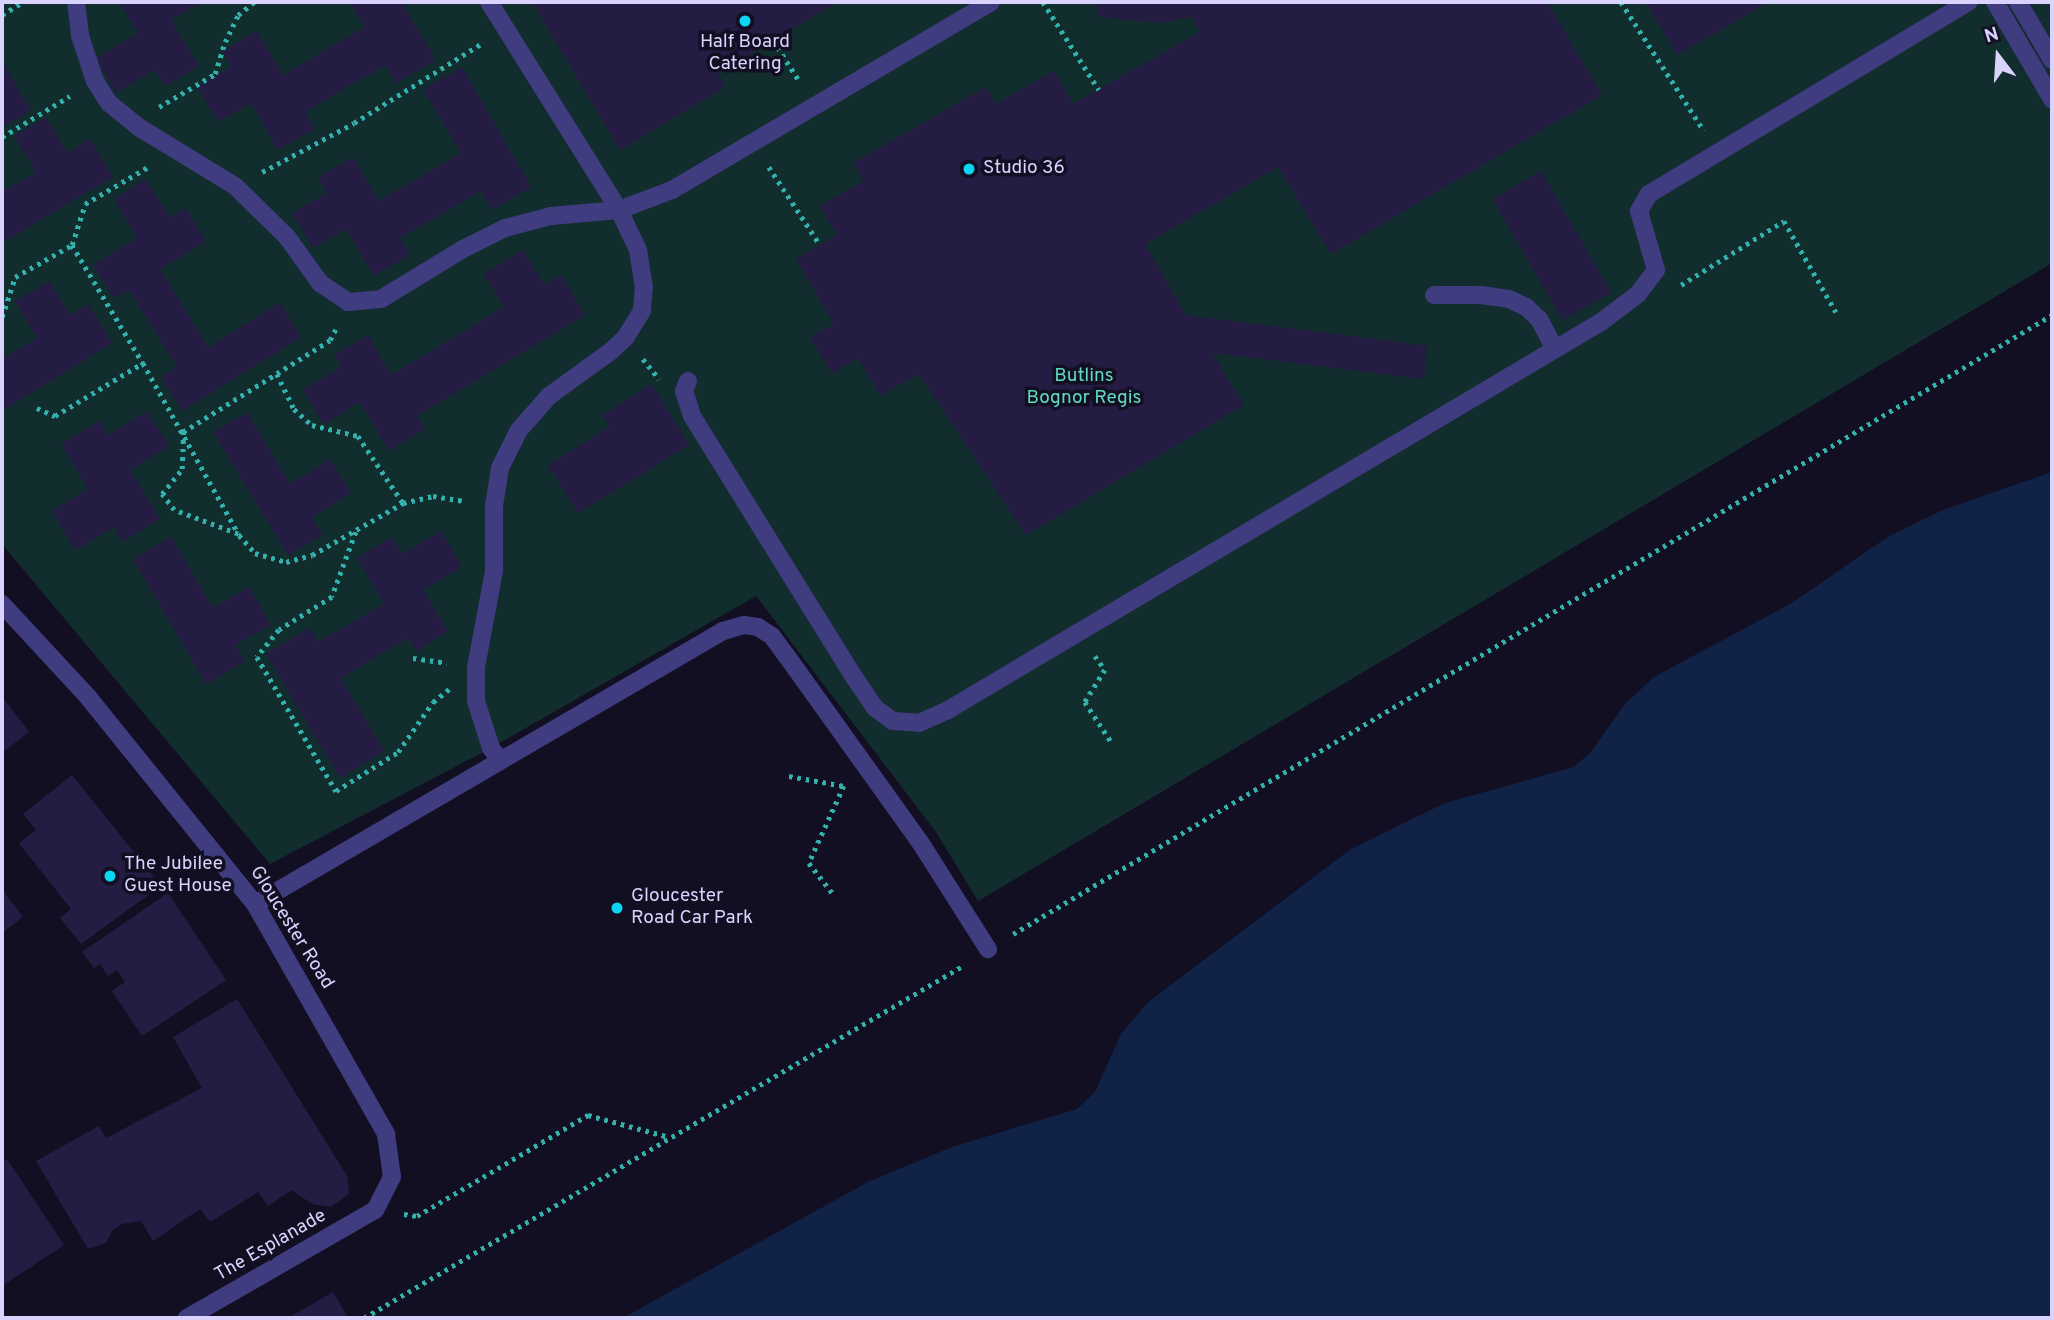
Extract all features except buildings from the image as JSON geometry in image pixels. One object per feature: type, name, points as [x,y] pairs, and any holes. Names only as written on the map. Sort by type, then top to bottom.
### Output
[{"type":"street","points":[[76,2],[80,36],[95,80],[109,103],[140,128],[235,186],[286,237],[320,283],[348,302],[381,299],[463,249],[505,228],[551,216],[619,210],[672,190],[991,2]]},
{"type":"street","points":[[489,2],[619,210],[638,250],[645,286],[642,312],[626,337],[550,396],[519,430],[500,468],[494,505],[494,571],[477,667],[476,701],[491,748],[499,759]]},
{"type":"street","points":[[688,381],[684,391],[692,416],[852,674],[875,708],[893,721],[919,723],[948,710],[1601,322],[1638,294],[1656,270],[1639,211],[1649,194],[1969,2]]},
{"type":"street","points":[[1995,2],[2052,99]]},
{"type":"street","points":[[2018,2],[2052,60]]},
{"type":"street","points":[[1434,295],[1481,295],[1509,299],[1526,307],[1539,319],[1555,349]]},
{"type":"street","name":"Gloucester Road","points":[[2,604],[88,697],[255,904],[386,1134],[392,1177],[375,1210]]},
{"type":"street","points":[[255,904],[499,759],[723,631],[744,625],[758,627],[772,636],[920,842],[988,949]]},
{"type":"street","name":"The Esplanade","points":[[187,1318],[375,1210]]},
{"type":"path","points":[[2,15],[23,2]]},
{"type":"path","points":[[140,128],[153,110],[215,74],[225,41],[238,15],[254,2]]},
{"type":"path","points":[[1043,2],[1098,90]]},
{"type":"path","points":[[1621,2],[1718,154]]},
{"type":"path","points":[[235,186],[354,123],[506,29]]},
{"type":"path","points":[[773,40],[816,106]]},
{"type":"path","points":[[2,137],[95,80]]},
{"type":"path","points":[[753,143],[820,245]]},
{"type":"path","points":[[2,317],[15,277],[72,245],[85,204],[176,151]]},
{"type":"path","points":[[1656,270],[1673,290],[1784,221],[1836,312]]},
{"type":"path","points":[[72,245],[144,363],[239,534],[255,553],[286,562],[313,555],[403,503],[433,496],[494,505]]},
{"type":"path","points":[[183,432],[330,340],[348,302]]},
{"type":"path","points":[[364,1318],[2052,315]]},
{"type":"path","points":[[37,408],[55,416],[144,363]]},
{"type":"path","points":[[277,374],[294,408],[312,425],[358,436],[403,503]]},
{"type":"path","points":[[183,432],[182,469],[162,494],[174,510],[239,534]]},
{"type":"path","points":[[356,532],[332,597],[279,630],[257,657],[336,791],[398,752],[433,702],[477,667]]},
{"type":"path","points":[[1078,632],[1105,670],[1085,702],[1112,743]]},
{"type":"path","points":[[789,776],[844,786],[809,863],[833,894]]},
{"type":"path","points":[[375,1210],[417,1216],[588,1115],[670,1137]]},
{"type":"green space","name":"Butlins Bognor Regis","points":[[2,2],[2052,2],[2052,263],[978,901],[936,832],[756,596],[491,748],[270,864],[2,544]]},
{"type":"water","points":[[2052,472],[2052,1318],[623,1318],[868,1182],[952,1147],[1077,1109],[1095,1092],[1121,1034],[1147,1003],[1351,849],[1445,803],[1574,767],[1591,752],[1625,704],[1654,677],[1792,603],[1889,536],[1943,510]]},
{"type":"place","name":"Half Board Catering","points":[[745,21]]},
{"type":"place","name":"Studio 36","points":[[969,169]]},
{"type":"place","name":"The Jubilee Guest House","points":[[110,876]]},
{"type":"place","name":"Gloucester Road Car Park","points":[[617,908]]}]
